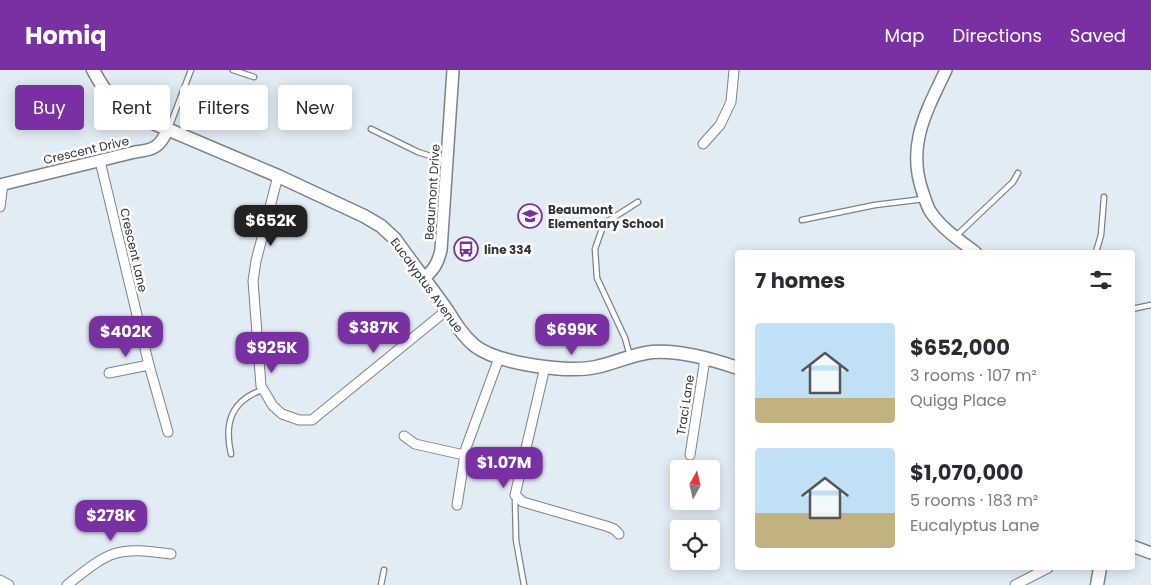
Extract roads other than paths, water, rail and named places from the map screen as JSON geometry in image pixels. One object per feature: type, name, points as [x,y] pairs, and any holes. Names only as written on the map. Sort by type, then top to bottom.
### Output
[{"type":"main road","name":"Eucalyptus Avenue","points":[[93,70],[101,85]]},
{"type":"main road","name":"Eucalyptus Avenue","points":[[170,130],[278,176],[364,216],[381,226],[395,239],[468,340],[486,353],[499,358],[545,367],[572,369],[588,368],[644,353],[665,352],[705,359],[735,367]]},
{"type":"main road","points":[[1097,585],[1100,570]]},
{"type":"street","name":"Beaumont Drive","points":[[423,279],[432,273],[437,265],[441,250],[453,70]]},
{"type":"street","points":[[703,144],[720,125],[731,102],[734,70]]},
{"type":"street","points":[[946,70],[918,137],[916,162],[920,183],[930,211],[955,237],[972,250]]},
{"type":"street","name":"Crescent Drive","points":[[1,185],[135,152],[151,150],[163,141],[168,130]]},
{"type":"street","name":"Crescent Lane","points":[[100,161],[149,365],[168,432]]},
{"type":"street","points":[[278,176],[256,261],[253,291],[262,390],[282,414],[305,421],[312,420],[446,310]]},
{"type":"street","points":[[0,208],[1,185]]},
{"type":"street","points":[[457,505],[464,455],[499,358]]},
{"type":"street","name":"Traci Lane","points":[[690,455],[705,359]]},
{"type":"street","points":[[109,374],[149,365]]},
{"type":"street","points":[[545,367],[515,495],[523,502],[606,526],[614,529],[619,534]]},
{"type":"street","points":[[404,436],[415,444],[464,455]]},
{"type":"street","points":[[1135,547],[1151,553]]},
{"type":"street","points":[[67,585],[97,561],[114,553],[133,550],[171,554]]},
{"type":"street","points":[[1015,585],[1044,570]]},
{"type":"street","points":[[0,580],[9,585]]},
{"type":"lane","points":[[170,124],[191,70]]},
{"type":"lane","points":[[233,70],[254,77]]},
{"type":"lane","points":[[371,129],[418,152],[448,162]]},
{"type":"lane","points":[[955,237],[1013,182],[1018,173]]},
{"type":"lane","points":[[1096,250],[1104,196]]},
{"type":"lane","points":[[802,220],[875,205],[925,199]]},
{"type":"lane","points":[[630,357],[625,338],[597,278],[595,249],[597,240],[608,221],[638,202]]},
{"type":"lane","points":[[1135,308],[1151,305]]},
{"type":"lane","points":[[231,454],[228,431],[232,414],[248,396],[262,390]]},
{"type":"lane","points":[[515,495],[516,540],[524,585]]},
{"type":"lane","points":[[381,585],[384,570]]},
{"type":"place","name":"Beaumont Elementary School","points":[[530,216]]},
{"type":"place","name":"line 334","points":[[466,249]]}]
